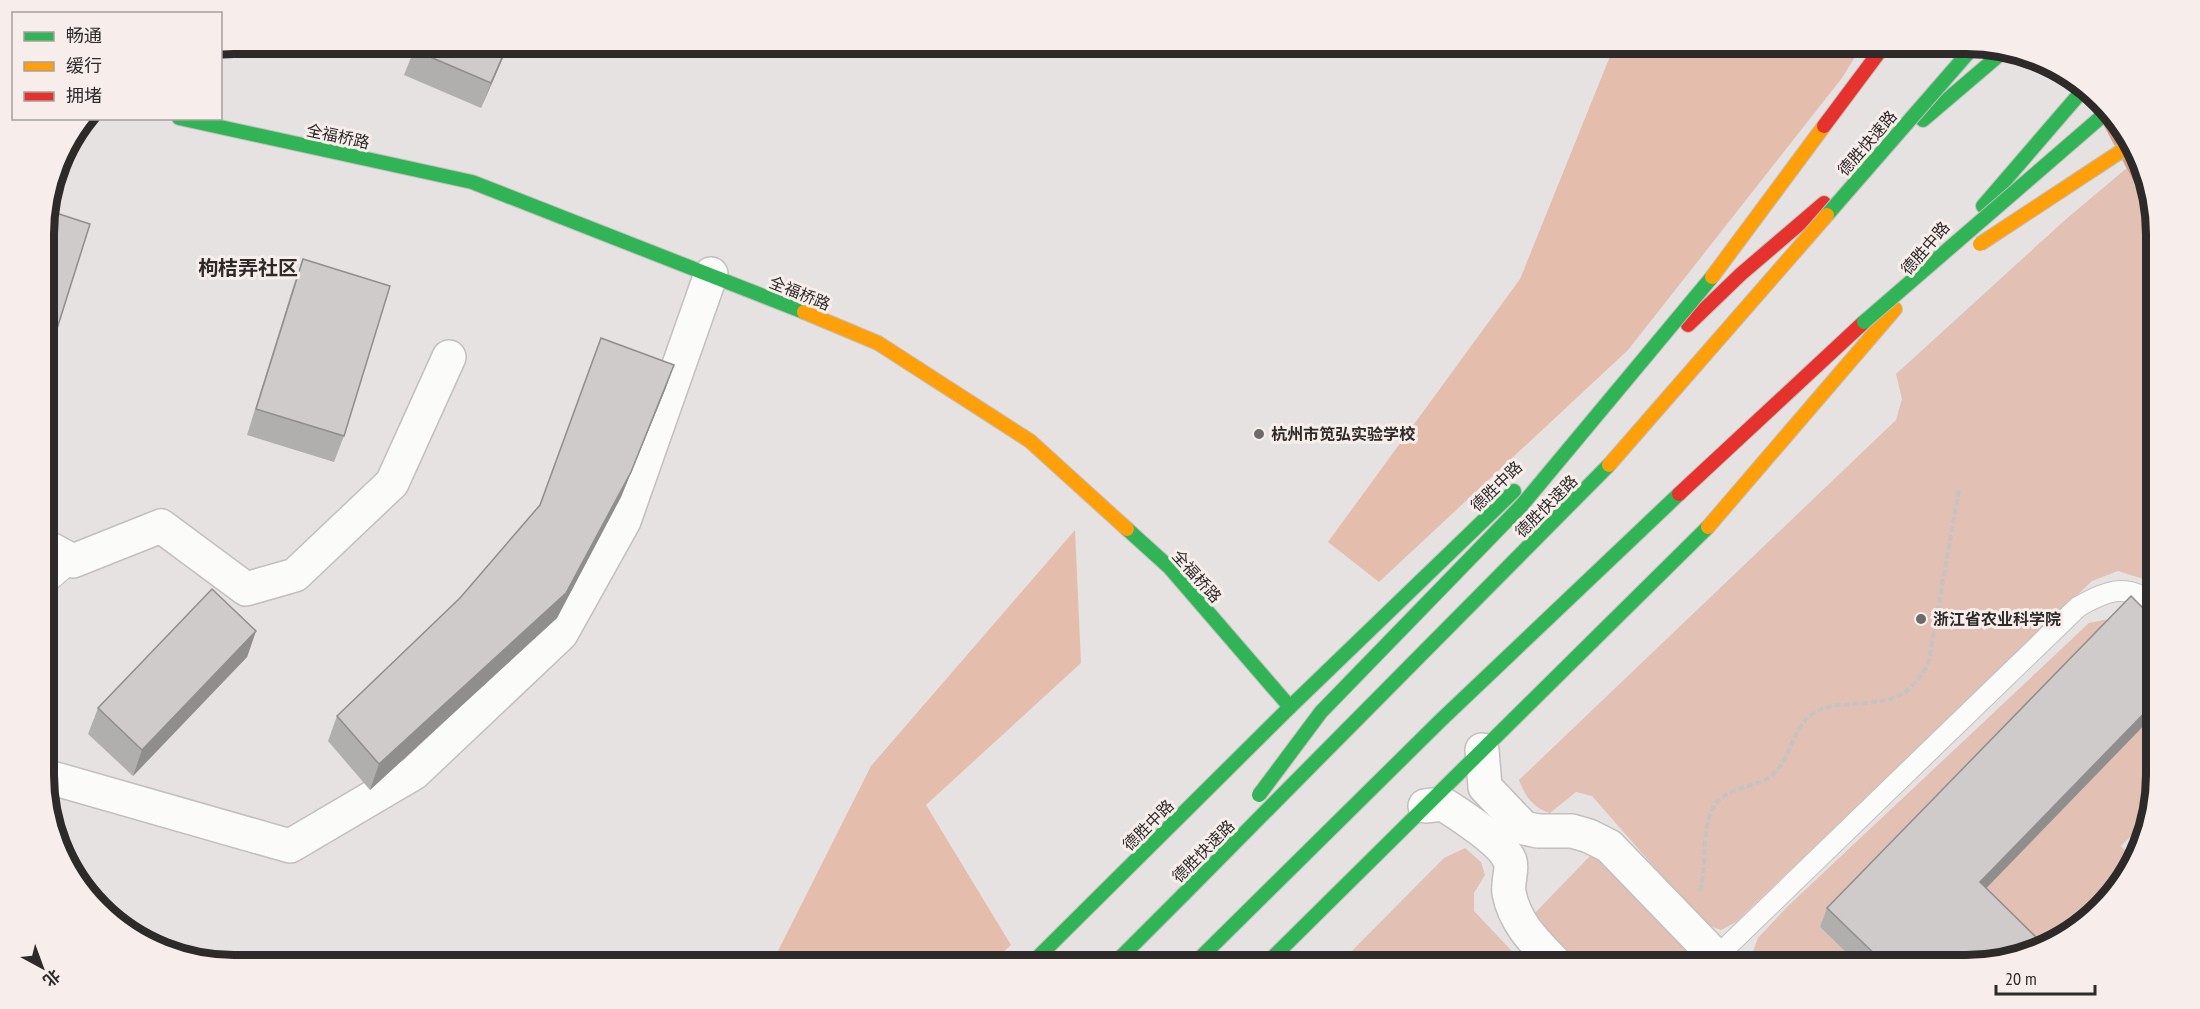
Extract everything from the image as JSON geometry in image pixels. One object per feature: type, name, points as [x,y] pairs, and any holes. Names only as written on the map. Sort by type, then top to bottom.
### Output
[{"type":"main road","points":[[1184,894],[1321,712],[1522,505],[1697,297],[1879,54]]},
{"type":"main road","name":"德胜快速路","points":[[1123,955],[1595,480],[1967,54]]},
{"type":"main road","name":"德胜中路","points":[[1040,955],[1290,707],[1740,274],[1997,57]]},
{"type":"main road","name":"德胜中路","points":[[1275,955],[1707,528],[2079,95]]},
{"type":"main road","points":[[1203,955],[1342,815],[1607,560],[1864,321],[2102,117]]},
{"type":"main road","name":"全福桥路","points":[[188,120],[472,182],[711,274],[878,343],[1030,441],[1169,567],[1290,707]]},
{"type":"main road","points":[[1864,321],[2124,149]]},
{"type":"street","points":[[54,779],[290,846],[414,773],[561,634],[624,520],[711,274]]},
{"type":"street","points":[[59,553],[161,526],[246,589],[295,575],[392,483],[449,357]]},
{"type":"street","points":[[1482,750],[1485,787],[1524,828],[1556,832],[1572,831],[1609,846],[1682,922],[1710,955]]},
{"type":"street","points":[[1425,806],[1443,804],[1505,852],[1511,863],[1508,890],[1514,914],[1529,937],[1547,955]]},
{"type":"street","points":[[1509,877],[1556,832]]},
{"type":"lane","points":[[1723,955],[2078,607],[2100,594],[2121,590],[2146,598]]},
{"type":"path","points":[[1682,922],[1697,899],[1702,882],[1708,827],[1714,805],[1725,795],[1770,777],[1783,764],[1799,725],[1815,712],[1833,705],[1902,696],[1918,682],[1929,661],[1959,489]]},
{"type":"shaded area","points":[[1611,54],[1857,54],[1842,78],[1628,350],[1379,582],[1328,542],[1520,279]]},
{"type":"shaded area","points":[[2095,110],[2122,144],[2132,165],[2141,195]]},
{"type":"shaded area","points":[[2128,167],[2141,193],[2146,234],[2146,580],[2118,571],[2092,581],[1736,922],[1721,930],[1704,924],[1592,796],[1576,792],[1550,813],[1534,805],[1519,780],[1896,420],[1902,399],[1896,374],[2065,220]]},
{"type":"shaded area","points":[[1075,530],[1081,663],[926,805],[1011,945],[1000,955],[776,955],[871,766]]},
{"type":"shaded area","points":[[2124,616],[1820,927],[1849,955],[1752,955],[1758,938],[1787,907],[2089,623]]},
{"type":"shaded area","points":[[2146,721],[2146,787],[2143,810],[2137,830],[2121,846],[2128,853],[2122,865],[2093,902],[2056,931],[2019,947],[1973,902]]},
{"type":"shaded area","points":[[1465,848],[1481,862],[1485,875],[1474,893],[1474,911],[1516,955],[1348,955],[1444,858]]},
{"type":"shaded area","points":[[1592,854],[1692,954],[1569,955],[1532,916]]},
{"type":"building","points":[[423,54],[504,54],[491,83]]},
{"type":"building","points":[[55,213],[90,224],[54,338]]},
{"type":"building","points":[[303,259],[390,286],[344,436],[256,409]]},
{"type":"building","points":[[601,338],[674,365],[631,472],[566,593],[379,764],[337,716],[460,598],[540,505]]},
{"type":"building","points":[[212,589],[256,631],[142,750],[98,708]]},
{"type":"building","points":[[2131,596],[2146,611],[2146,711],[1980,882],[2038,939],[2001,952],[1978,955],[1876,955],[1827,908]]},
{"type":"traffic: fast","points":[[1827,215],[1967,54]]},
{"type":"traffic: fast","points":[[1923,120],[1997,57]]},
{"type":"traffic: fast","points":[[1983,206],[2079,95]]},
{"type":"traffic: fast","points":[[1864,322],[2102,117]]},
{"type":"traffic: fast","points":[[188,120],[472,182],[804,312]]},
{"type":"traffic: fast","points":[[1259,795],[1321,712],[1522,505],[1712,277]]},
{"type":"traffic: fast","points":[[1184,894],[1609,465]]},
{"type":"traffic: fast","points":[[1040,955],[1290,707],[1514,491]]},
{"type":"traffic: fast","points":[[1203,955],[1441,720],[1679,494]]},
{"type":"traffic: fast","points":[[1275,955],[1708,527]]},
{"type":"traffic: fast","points":[[1127,529],[1169,567],[1290,707]]},
{"type":"traffic: fast","points":[[1123,955],[1184,894]]},
{"type":"traffic: slow","points":[[1712,277],[1824,126]]},
{"type":"traffic: slow","points":[[1980,244],[2124,149]]},
{"type":"traffic: slow","points":[[1609,465],[1827,215]]},
{"type":"traffic: slow","points":[[1708,527],[1895,309]]},
{"type":"traffic: slow","points":[[804,312],[878,343],[1030,441],[1127,529]]},
{"type":"traffic: jam","points":[[1824,126],[1878,54]]},
{"type":"traffic: jam","points":[[1688,325],[1741,274],[1824,203]]},
{"type":"traffic: jam","points":[[1679,494],[1864,322]]},
{"type":"place","name":"杭州市笕弘实验学校","points":[[1259,434]]},
{"type":"place","name":"浙江省农业科学院","points":[[1921,619]]},
{"type":"district","name":"枸桔弄社区","points":[[248,268]]}]
